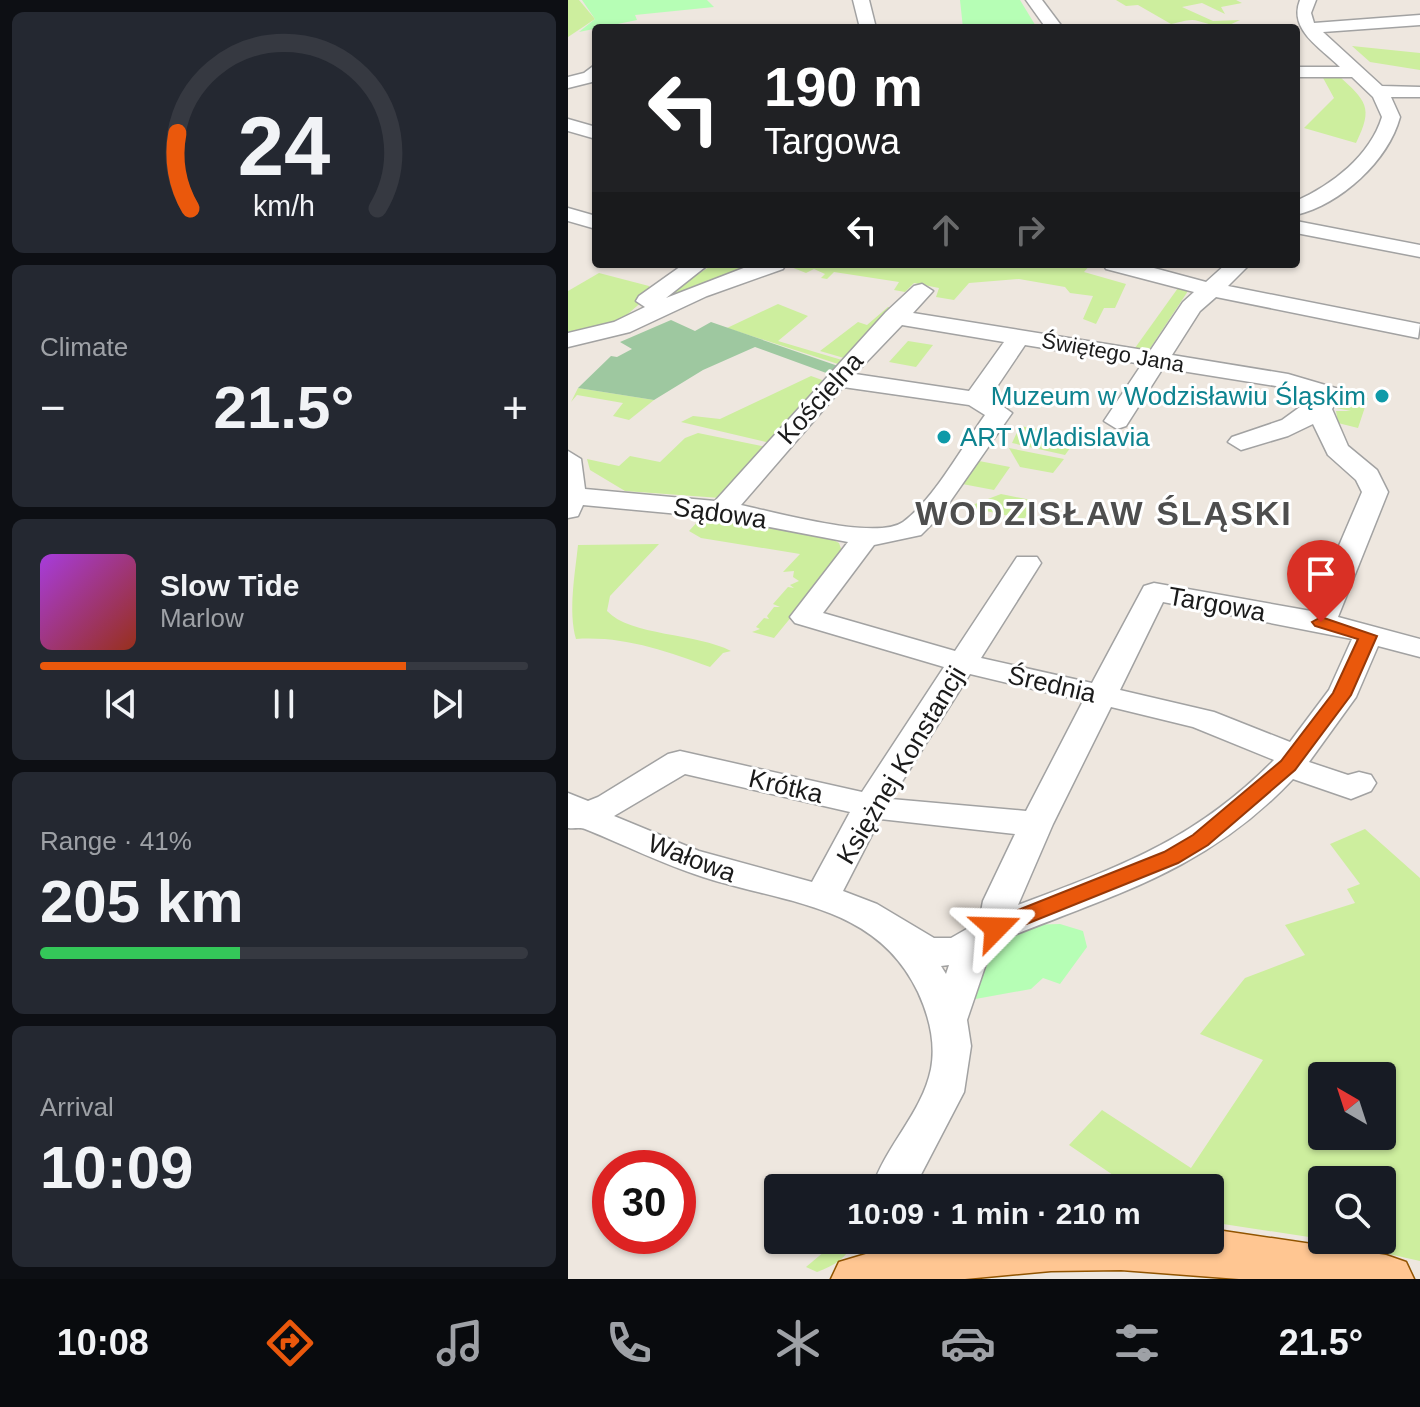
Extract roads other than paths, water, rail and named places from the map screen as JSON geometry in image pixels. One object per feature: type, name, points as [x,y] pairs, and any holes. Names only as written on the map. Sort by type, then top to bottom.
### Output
[{"type":"main road","points":[[892,1265],[998,1252],[1173,1250],[1241,1254],[1386,1279]]},
{"type":"street","points":[[861,0],[867,24]]},
{"type":"street","points":[[1034,0],[1052,24]]},
{"type":"street","points":[[1300,215],[1373,154],[1387,133],[1391,112],[1377,91],[1309,28],[1303,17],[1308,0]]},
{"type":"street","points":[[1309,28],[1420,20]]},
{"type":"street","points":[[1333,27],[1420,39]]},
{"type":"street","points":[[1300,72],[1355,72]]},
{"type":"street","points":[[568,83],[592,74]]},
{"type":"street","points":[[1377,91],[1420,92]]},
{"type":"street","points":[[568,125],[592,132]]},
{"type":"street","points":[[1300,207],[1318,200]]},
{"type":"street","points":[[568,214],[592,222]]},
{"type":"street","points":[[1300,228],[1420,251]]},
{"type":"street","points":[[632,322],[630,317],[633,312],[693,268]]},
{"type":"street","points":[[568,340],[632,322],[699,291],[764,268]]},
{"type":"street","points":[[1129,268],[1209,289],[1418,331]]},
{"type":"street","points":[[1117,421],[1191,307],[1234,268]]},
{"type":"street","name":"Kościelna","points":[[722,510],[837,379],[922,291]]},
{"type":"street","name":"Świętego Jana","points":[[894,317],[1300,383],[1325,402]]},
{"type":"street","points":[[976,399],[1020,336]]},
{"type":"street","points":[[837,379],[976,399],[999,413],[930,510],[911,529],[866,537]]},
{"type":"street","points":[[1241,442],[1277,433],[1325,402],[1337,450],[1368,476],[1375,492],[1321,622]]},
{"type":"street","points":[[568,459],[570,503]]},
{"type":"street","name":"Sądowa","points":[[570,503],[722,510],[866,537]]},
{"type":"street","name":"Średnia","points":[[866,537],[805,617],[963,663],[1203,719],[1351,788],[1359,783]]},
{"type":"street","name":"Księżnej Konstancji","points":[[900,1174],[950,1076],[955,1040],[949,1018],[925,969],[900,933],[876,918],[821,898],[870,805],[1027,563]]},
{"type":"street","name":"Targowa","points":[[1101,695],[1154,592],[1321,622],[1420,648]]},
{"type":"street","points":[[900,933],[923,949],[937,953],[985,936],[1171,857],[1201,840],[1292,761],[1342,695],[1368,636]]},
{"type":"street","points":[[949,1018],[1036,824],[1101,695]]},
{"type":"street","name":"Krótka","points":[[574,813],[610,805],[680,762],[870,805],[1036,824]]},
{"type":"street","name":"Wałowa","points":[[574,813],[716,869],[821,898]]},
{"type":"place","name":"Muzeum w Wodzisławiu Śląskim","points":[[1382,396]]},
{"type":"place","name":"ART Wladislavia","points":[[944,437]]},
{"type":"district","name":"WODZISŁAW ŚLĄSKI","points":[[1104,513]]}]
